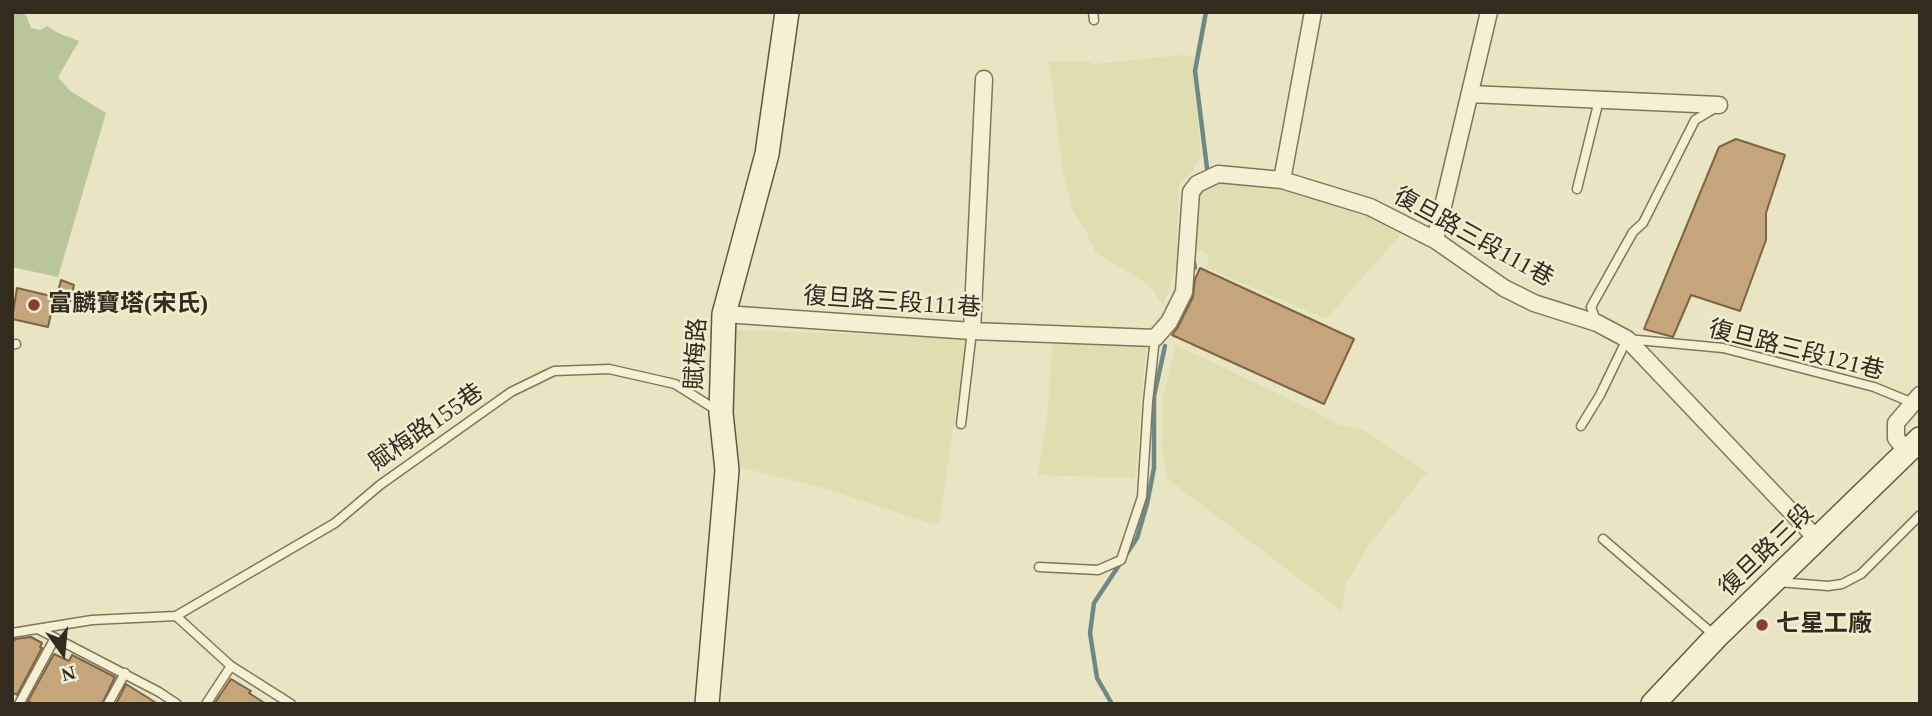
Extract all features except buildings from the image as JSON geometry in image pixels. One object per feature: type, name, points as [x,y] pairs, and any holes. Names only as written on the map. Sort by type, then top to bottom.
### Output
[{"type":"street","name":"賦梅路","points":[[707,704],[727,470],[721,412],[724,314],[768,154],[787,12]]},
{"type":"street","points":[[1282,180],[1313,12]]},
{"type":"street","points":[[1435,240],[1489,12]]},
{"type":"street","points":[[972,331],[984,79]]},
{"type":"street","points":[[1470,94],[1719,106]]},
{"type":"street","name":"復旦路三段111巷","points":[[724,314],[972,331],[1155,338],[1169,322],[1184,292],[1191,192],[1197,184],[1218,174],[1282,180],[1370,207],[1435,240],[1504,288],[1534,303],[1597,323],[1627,339],[1817,539]]},
{"type":"street","points":[[1913,445],[1896,438],[1896,423],[1916,399]]},
{"type":"street","name":"復旦路三段","points":[[1653,704],[1716,637],[1913,445]]},
{"type":"lane","points":[[1577,189],[1599,100]]},
{"type":"lane","points":[[1597,323],[1591,307],[1633,232],[1643,223],[1695,120],[1719,106]]},
{"type":"lane","points":[[961,424],[972,331]]},
{"type":"lane","points":[[1039,567],[1098,570],[1121,560],[1142,497],[1147,402],[1155,338]]},
{"type":"lane","points":[[1581,426],[1600,395],[1627,339]]},
{"type":"lane","name":"復旦路三段121巷","points":[[1627,339],[1723,348],[1916,399]]},
{"type":"lane","name":"賦梅路155巷","points":[[176,616],[335,523],[380,485],[511,392],[554,372],[609,369],[675,384],[721,412]]},
{"type":"lane","points":[[1772,582],[1828,586],[1842,584],[1861,574],[1920,515]]},
{"type":"lane","points":[[1603,539],[1716,637]]},
{"type":"lane","points":[[12,634],[92,620],[176,616],[231,666],[291,704]]},
{"type":"lane","points":[[37,629],[125,673],[177,704]]},
{"type":"lane","points":[[19,704],[55,638]]},
{"type":"lane","points":[[206,704],[231,666]]},
{"type":"lane","points":[[108,704],[125,673]]},
{"type":"green space","points":[[12,12],[22,12],[31,28],[40,30],[47,26],[79,41],[58,77],[70,91],[106,113],[58,277],[12,267]]},
{"type":"green space","points":[[1183,55],[1194,57],[1201,156],[1194,169],[1179,185],[1176,267],[1163,306],[1153,289],[1096,253],[1074,213],[1063,174],[1049,61],[1087,61],[1093,64]]},
{"type":"green space","points":[[1221,182],[1274,185],[1286,191],[1309,194],[1373,218],[1400,235],[1326,319],[1207,268],[1209,257],[1203,251],[1193,249],[1199,193]]},
{"type":"green space","points":[[737,330],[967,338],[939,523],[933,524],[820,487],[735,466],[730,414],[731,373]]},
{"type":"green space","points":[[1053,342],[1146,345],[1135,478],[1038,475],[1047,419]]},
{"type":"green space","points":[[1176,345],[1338,425],[1363,430],[1427,472],[1372,541],[1345,584],[1342,611],[1168,479],[1162,452],[1163,396]]},
{"type":"waterway","points":[[1206,12],[1195,71],[1207,168]]},
{"type":"waterway","points":[[1193,258],[1195,268]]},
{"type":"waterway","points":[[1112,704],[1097,678],[1090,633],[1094,603],[1137,538],[1147,504],[1154,468],[1154,396],[1165,346]]},
{"type":"place","name":"富麟寶塔(宋氏)","points":[[34,305]]},
{"type":"place","name":"七星工廠","points":[[1762,625]]}]
